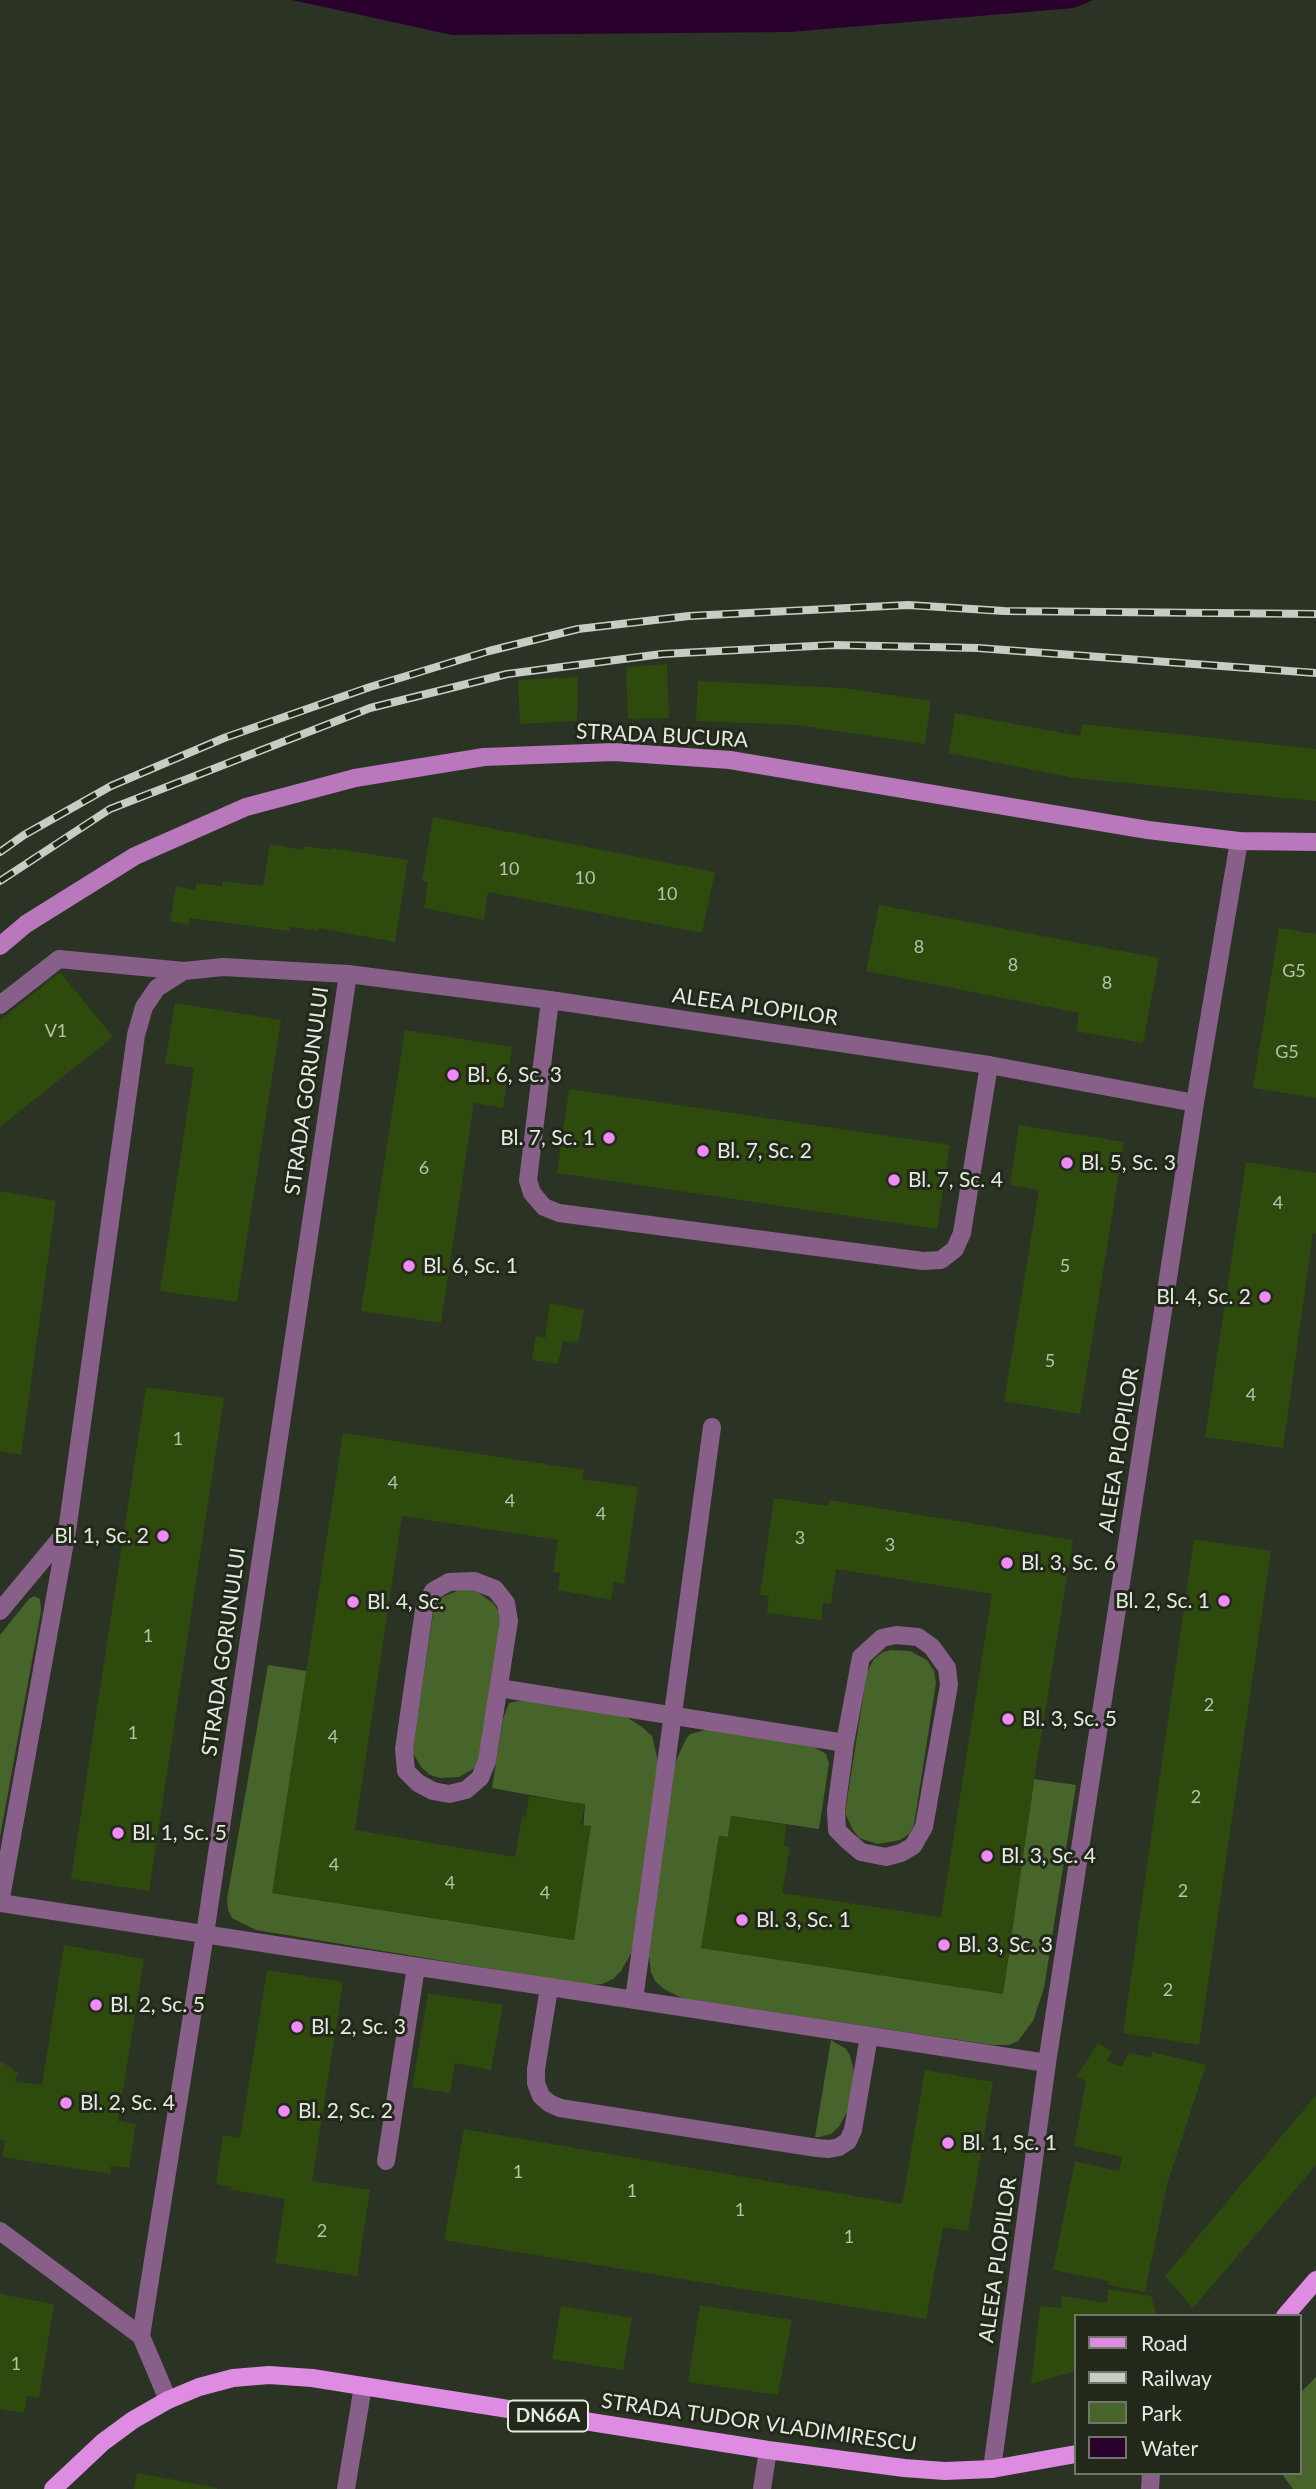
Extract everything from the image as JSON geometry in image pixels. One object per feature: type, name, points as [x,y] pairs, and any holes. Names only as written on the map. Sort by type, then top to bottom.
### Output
[{"type":"main road","name":"STRADA BUCURA","points":[[0,946],[26,924],[135,856],[246,807],[355,778],[484,757],[614,752],[730,760],[1148,830],[1239,841],[1316,842]]},
{"type":"main road","points":[[1287,2314],[1316,2280]]},
{"type":"main road","name":"STRADA TUDOR VLADIMIRESCU","points":[[53,2489],[103,2442],[133,2420],[168,2400],[199,2387],[233,2378],[269,2375],[312,2378],[768,2450],[904,2468],[945,2471],[992,2469],[1074,2454]]},
{"type":"street","name":"ALEEA PLOPILOR","points":[[992,2469],[1047,2063],[1195,1103],[1239,841]]},
{"type":"street","name":"ALEEA PLOPILOR","points":[[0,1005],[60,959],[184,971],[223,967],[348,974],[550,1000],[989,1065],[1195,1103]]},
{"type":"street","points":[[184,971],[157,988],[144,1007],[135,1035],[67,1531],[0,1903],[1047,2063]]},
{"type":"street","name":"STRADA GORUNULUI","points":[[141,2336],[205,1934],[348,974]]},
{"type":"street","points":[[550,1000],[528,1180],[532,1193],[544,1207],[559,1213],[923,1261],[941,1260],[955,1249],[961,1233],[989,1065]]},
{"type":"street","points":[[634,2000],[712,1427]]},
{"type":"street","points":[[0,1611],[67,1531]]},
{"type":"street","points":[[474,1581],[495,1589],[506,1603],[509,1621],[499,1688],[487,1761],[480,1779],[466,1790],[449,1794],[433,1791],[418,1783],[406,1771],[404,1749],[424,1610],[433,1591],[449,1582],[474,1581]]},
{"type":"street","points":[[896,1634],[918,1637],[932,1647],[947,1668],[949,1685],[924,1827],[913,1846],[901,1853],[886,1857],[861,1852],[837,1830],[836,1810],[845,1743],[861,1657],[882,1638],[896,1634]]},
{"type":"street","points":[[499,1688],[845,1743]]},
{"type":"street","points":[[386,2161],[416,1967]]},
{"type":"street","points":[[549,1987],[536,2083],[541,2096],[549,2103],[560,2108],[817,2148],[839,2147],[848,2141],[853,2130],[869,2036]]},
{"type":"street","points":[[0,2231],[141,2336],[168,2400]]},
{"type":"street","points":[[346,2489],[363,2386]]},
{"type":"street","points":[[762,2489],[768,2450]]},
{"type":"green space","points":[[465,1588],[478,1592],[494,1604],[502,1624],[478,1766],[459,1777],[440,1778],[430,1775],[422,1768],[412,1752],[434,1607],[442,1597]]},
{"type":"green space","points":[[34,1596],[40,1599],[41,1611],[0,1837],[0,1635]]},
{"type":"green space","points":[[891,1650],[910,1651],[927,1660],[934,1671],[936,1683],[914,1825],[909,1834],[900,1840],[878,1844],[859,1838],[845,1813],[867,1672],[874,1659]]},
{"type":"green space","points":[[268,1665],[307,1671],[273,1893],[574,1940],[585,1805],[492,1788],[503,1719],[509,1703],[523,1700],[623,1715],[642,1727],[652,1736],[658,1761],[633,1950],[621,1971],[602,1984],[589,1985],[256,1930],[232,1918],[227,1899]]},
{"type":"green space","points":[[710,1729],[814,1747],[826,1754],[829,1763],[819,1829],[731,1816],[728,1837],[719,1836],[702,1948],[1003,1993],[1034,1779],[1076,1785],[1044,1988],[1033,2021],[1018,2041],[1009,2045],[993,2045],[684,1999],[655,1981],[649,1956],[675,1763],[690,1734]]},
{"type":"green space","points":[[831,2040],[846,2049],[850,2055],[854,2072],[851,2094],[847,2112],[840,2125],[831,2134],[815,2137]]},
{"type":"green space","points":[[1316,2377],[1316,2489],[1293,2489],[1282,2475],[1302,2475],[1302,2391]]},
{"type":"water","points":[[292,0],[1093,0],[1074,8],[790,32],[452,35]]},
{"type":"building","points":[[667,664],[669,718],[628,719],[626,667]]},
{"type":"building","points":[[578,677],[577,721],[520,724],[518,680]]},
{"type":"building","points":[[698,681],[845,688],[931,701],[925,744],[796,725],[696,721]]},
{"type":"building","points":[[955,713],[1080,736],[1082,724],[1316,749],[1316,801],[1074,778],[949,753]]},
{"type":"building","points":[[433,817],[715,872],[702,933],[488,892],[484,920],[424,908],[428,882],[422,881]]},
{"type":"building","points":[[270,844],[303,850],[303,846],[332,850],[331,848],[408,860],[395,942],[319,928],[319,931],[290,927],[289,931],[190,918],[188,925],[170,921],[176,886],[195,890],[196,883],[222,886],[223,881],[263,886]]},
{"type":"building","points":[[879,905],[1159,958],[1143,1043],[1076,1031],[1079,1013],[866,971]]},
{"type":"building","points":[[1279,928],[1316,934],[1316,1098],[1253,1088]]},
{"type":"building","points":[[60,972],[113,1037],[0,1127],[0,1020]]},
{"type":"building","points":[[175,1003],[281,1020],[237,1302],[160,1291],[194,1068],[165,1063]]},
{"type":"building","points":[[405,1030],[512,1047],[503,1108],[474,1103],[441,1323],[361,1311]]},
{"type":"building","points":[[569,1089],[950,1145],[937,1229],[557,1173]]},
{"type":"building","points":[[1019,1125],[1124,1142],[1080,1414],[1004,1401],[1039,1190],[1010,1185]]},
{"type":"building","points":[[1246,1162],[1316,1173],[1316,1234],[1313,1233],[1283,1448],[1205,1437]]},
{"type":"building","points":[[0,1191],[56,1201],[21,1455],[0,1451]]},
{"type":"building","points":[[550,1303],[584,1310],[578,1343],[563,1341],[558,1364],[532,1360],[536,1336],[545,1338]]},
{"type":"building","points":[[146,1387],[224,1398],[149,1891],[71,1879]]},
{"type":"building","points":[[343,1433],[584,1470],[582,1479],[638,1487],[624,1584],[614,1582],[611,1600],[558,1590],[560,1573],[553,1572],[558,1540],[402,1516],[355,1830],[515,1857],[522,1816],[526,1817],[529,1796],[585,1804],[581,1825],[591,1826],[574,1940],[272,1893]]},
{"type":"building","points":[[774,1498],[828,1506],[829,1500],[1073,1540],[1003,1994],[701,1948],[719,1836],[728,1837],[731,1816],[786,1825],[784,1846],[790,1847],[782,1893],[941,1917],[992,1594],[836,1569],[831,1604],[823,1603],[821,1620],[767,1613],[769,1596],[760,1595]]},
{"type":"building","points":[[1194,1539],[1271,1551],[1199,2045],[1123,2033]]},
{"type":"building","points":[[64,1945],[144,1959],[118,2121],[136,2124],[129,2168],[111,2166],[110,2174],[2,2157],[5,2141],[0,2139],[0,2060],[19,2074],[14,2081],[42,2085]]},
{"type":"building","points":[[267,1970],[343,1982],[312,2181],[370,2190],[357,2276],[275,2263],[285,2199],[232,2190],[232,2187],[216,2184],[223,2135],[240,2138]]},
{"type":"building","points":[[428,1993],[503,2005],[491,2070],[455,2063],[450,2093],[412,2087]]},
{"type":"building","points":[[1098,2043],[1112,2052],[1107,2061],[1122,2067],[1128,2053],[1151,2057],[1152,2052],[1206,2065],[1168,2181],[1145,2292],[1108,2285],[1109,2281],[1053,2270],[1075,2161],[1119,2171],[1122,2157],[1074,2146],[1086,2082],[1077,2076]]},
{"type":"building","points":[[925,2070],[993,2082],[968,2231],[943,2227],[926,2319],[444,2240],[464,2129],[902,2204]]},
{"type":"building","points":[[1316,2095],[1316,2165],[1193,2308],[1165,2276]]},
{"type":"building","points":[[1108,2289],[1151,2296],[1156,2314],[1074,2314],[1074,2372],[1031,2384],[1040,2306],[1061,2308],[1062,2296],[1107,2303]]},
{"type":"building","points":[[0,2294],[54,2304],[39,2398],[27,2396],[24,2413],[0,2409]]},
{"type":"building","points":[[700,2305],[792,2320],[778,2395],[688,2382]]},
{"type":"building","points":[[561,2306],[632,2318],[623,2370],[552,2359]]},
{"type":"building","points":[[137,2473],[217,2488],[217,2489],[134,2489]]},
{"type":"railway","points":[[0,852],[24,835],[111,786],[224,738],[370,687],[489,651],[578,629],[689,616],[908,605],[1004,611],[1316,614]]},
{"type":"railway","points":[[0,881],[110,809],[370,708],[507,674],[662,654],[833,645],[978,648],[1316,673]]},
{"type":"place","name":"Bl. 6, Sc. 3","points":[[453,1075]]},
{"type":"place","name":"Bl. 7, Sc. 1","points":[[609,1138]]},
{"type":"place","name":"Bl. 7, Sc. 2","points":[[703,1151]]},
{"type":"place","name":"Bl. 5, Sc. 3","points":[[1067,1163]]},
{"type":"place","name":"Bl. 7, Sc. 4","points":[[894,1180]]},
{"type":"place","name":"Bl. 6, Sc. 1","points":[[409,1266]]},
{"type":"place","name":"Bl. 4, Sc. 2","points":[[1265,1297]]},
{"type":"place","name":"Bl. 1, Sc. 2","points":[[163,1536]]},
{"type":"place","name":"Bl. 3, Sc. 6","points":[[1007,1563]]},
{"type":"place","name":"Bl. 2, Sc. 1","points":[[1224,1601]]},
{"type":"place","name":"Bl. 4, Sc.","points":[[353,1602]]},
{"type":"place","name":"Bl. 3, Sc. 5","points":[[1008,1719]]},
{"type":"place","name":"Bl. 1, Sc. 5","points":[[118,1833]]},
{"type":"place","name":"Bl. 3, Sc. 4","points":[[987,1856]]},
{"type":"place","name":"Bl. 3, Sc. 1","points":[[742,1920]]},
{"type":"place","name":"Bl. 3, Sc. 3","points":[[944,1945]]},
{"type":"place","name":"Bl. 2, Sc. 5","points":[[96,2005]]},
{"type":"place","name":"Bl. 2, Sc. 3","points":[[297,2027]]},
{"type":"place","name":"Bl. 2, Sc. 4","points":[[66,2103]]},
{"type":"place","name":"Bl. 2, Sc. 2","points":[[284,2111]]},
{"type":"place","name":"Bl. 1, Sc. 1","points":[[948,2143]]}]
